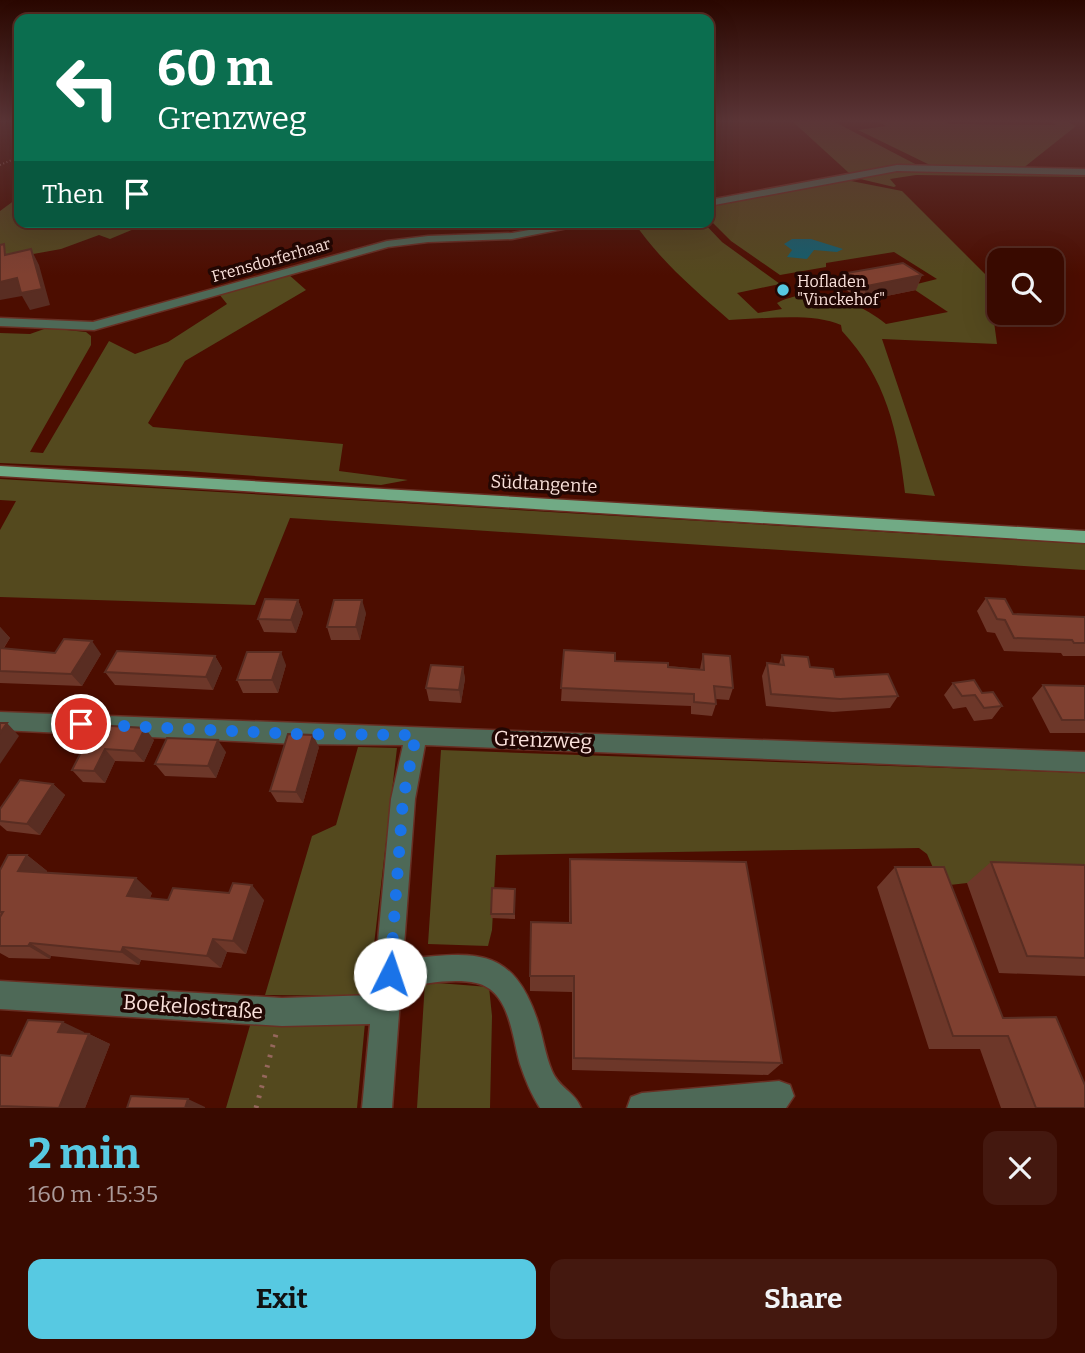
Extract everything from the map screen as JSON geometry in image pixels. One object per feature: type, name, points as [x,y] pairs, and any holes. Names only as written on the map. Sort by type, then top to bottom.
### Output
[{"type":"main road","name":"Südtangente","points":[[0,471],[1085,537]]},
{"type":"street","points":[[714,201],[877,172]]},
{"type":"street","name":"Frensdorferhaar","points":[[0,322],[94,326],[387,244],[512,236],[558,228]]},
{"type":"street","name":"Grenzweg","points":[[0,721],[1085,762]]},
{"type":"street","points":[[377,1108],[403,799],[416,735]]},
{"type":"street","points":[[390,974],[477,969],[498,976],[514,996],[526,1025],[535,1069],[550,1097],[566,1108]]},
{"type":"street","name":"Boekelostraße","points":[[0,995],[282,1012],[387,1009]]},
{"type":"street","points":[[642,1108],[779,1096]]},
{"type":"path","points":[[256,1108],[282,1012]]},
{"type":"shaded area","points":[[889,172],[1085,173],[1085,177],[916,175],[890,179],[896,186],[894,187],[856,178]]},
{"type":"shaded area","points":[[846,180],[902,191],[987,276],[987,325],[994,325],[997,344],[882,339],[935,496],[905,493],[894,427],[887,406],[869,367],[842,331],[841,325],[801,317],[729,320],[666,262],[638,228],[709,228],[722,242],[780,284],[737,293],[758,313],[782,309],[777,303],[806,295],[834,297],[848,302],[886,324],[948,312],[909,286],[937,279],[894,252],[826,263],[826,267],[780,275],[731,241],[714,224],[714,204]]},
{"type":"shaded area","points":[[14,201],[14,228],[134,229],[110,239],[99,235],[61,249],[0,260],[0,211]]},
{"type":"shaded area","points":[[288,274],[306,290],[185,361],[148,423],[153,427],[343,444],[339,471],[408,480],[381,485],[186,471],[0,463],[0,333],[30,334],[47,328],[86,332],[91,336],[91,345],[30,452],[43,453],[109,341],[135,354],[168,342],[227,304],[219,294]]},
{"type":"shaded area","points":[[0,479],[1085,544],[1085,570],[290,518],[255,605],[0,597],[0,530],[16,501],[0,500]]},
{"type":"shaded area","points":[[358,747],[397,748],[368,996],[265,995],[312,836],[336,825]]},
{"type":"shaded area","points":[[441,750],[1085,773],[1085,887],[967,883],[941,886],[927,854],[919,848],[496,855],[492,930],[488,946],[428,944]]},
{"type":"shaded area","points":[[425,982],[489,987],[492,1016],[490,1108],[417,1108]]},
{"type":"shaded area","points":[[251,1022],[365,1023],[357,1108],[226,1108]]},
{"type":"water","points":[[792,239],[811,239],[843,249],[837,252],[814,250],[807,259],[787,257],[792,250],[784,244]]},
{"type":"building","points":[[4,244],[5,255],[31,249],[42,289],[21,293],[17,278],[0,282],[0,245]]},
{"type":"building","points":[[903,263],[922,275],[867,286],[847,273]]},
{"type":"building","points":[[986,598],[1005,599],[1013,614],[1085,617],[1085,643],[1014,638],[1005,620],[997,619]]},
{"type":"building","points":[[265,599],[298,600],[291,620],[258,619]]},
{"type":"building","points":[[334,600],[362,600],[356,627],[327,627]]},
{"type":"building","points":[[64,639],[92,641],[71,674],[0,671],[0,648],[55,653]]},
{"type":"building","points":[[564,650],[615,653],[615,661],[668,663],[668,667],[704,670],[703,654],[730,656],[733,688],[714,686],[716,704],[694,702],[694,694],[561,688]]},
{"type":"building","points":[[117,651],[215,656],[206,677],[105,672]]},
{"type":"building","points":[[247,652],[281,652],[272,680],[237,680]]},
{"type":"building","points":[[782,655],[808,657],[810,667],[833,669],[835,677],[888,674],[898,696],[840,699],[771,694],[767,663],[784,665]]},
{"type":"building","points":[[431,665],[463,667],[459,690],[426,688]]},
{"type":"building","points":[[974,680],[982,693],[993,692],[1002,706],[984,708],[975,695],[962,696],[953,683]]},
{"type":"building","points":[[1043,685],[1085,686],[1085,720],[1062,720]]},
{"type":"building","points":[[0,723],[7,723],[0,733]]},
{"type":"building","points":[[95,725],[145,728],[134,751],[105,749],[94,771],[72,770]]},
{"type":"building","points":[[288,734],[313,735],[296,792],[270,791]]},
{"type":"building","points":[[167,738],[218,740],[208,766],[155,764]]},
{"type":"building","points":[[20,780],[53,784],[27,824],[0,821],[0,809]]},
{"type":"building","points":[[8,855],[27,855],[18,871],[136,878],[127,896],[168,900],[173,888],[229,893],[233,883],[252,885],[233,941],[213,939],[207,956],[123,947],[121,952],[30,943],[28,946],[0,946],[0,917],[3,912],[0,912],[0,870]]},
{"type":"building","points":[[570,859],[746,862],[782,1063],[574,1058],[574,976],[530,976],[531,922],[571,923]]},
{"type":"building","points":[[991,862],[1085,865],[1085,958],[1027,956]]},
{"type":"building","points":[[895,867],[944,867],[1003,1018],[1056,1017],[1085,1085],[1085,1108],[1036,1108],[1008,1036],[953,1036]]},
{"type":"building","points":[[492,888],[515,889],[514,914],[491,914]]},
{"type":"building","points":[[28,1020],[63,1022],[58,1032],[89,1034],[59,1108],[0,1106],[0,1055],[11,1056]]},
{"type":"building","points":[[131,1096],[188,1099],[185,1108],[127,1108]]},
{"type":"place","name":"Hofladen \"Vinckehof\"","points":[[783,290]]},
{"type":"route","points":[[81,724],[296,734],[416,735],[403,799],[390,974]]}]
